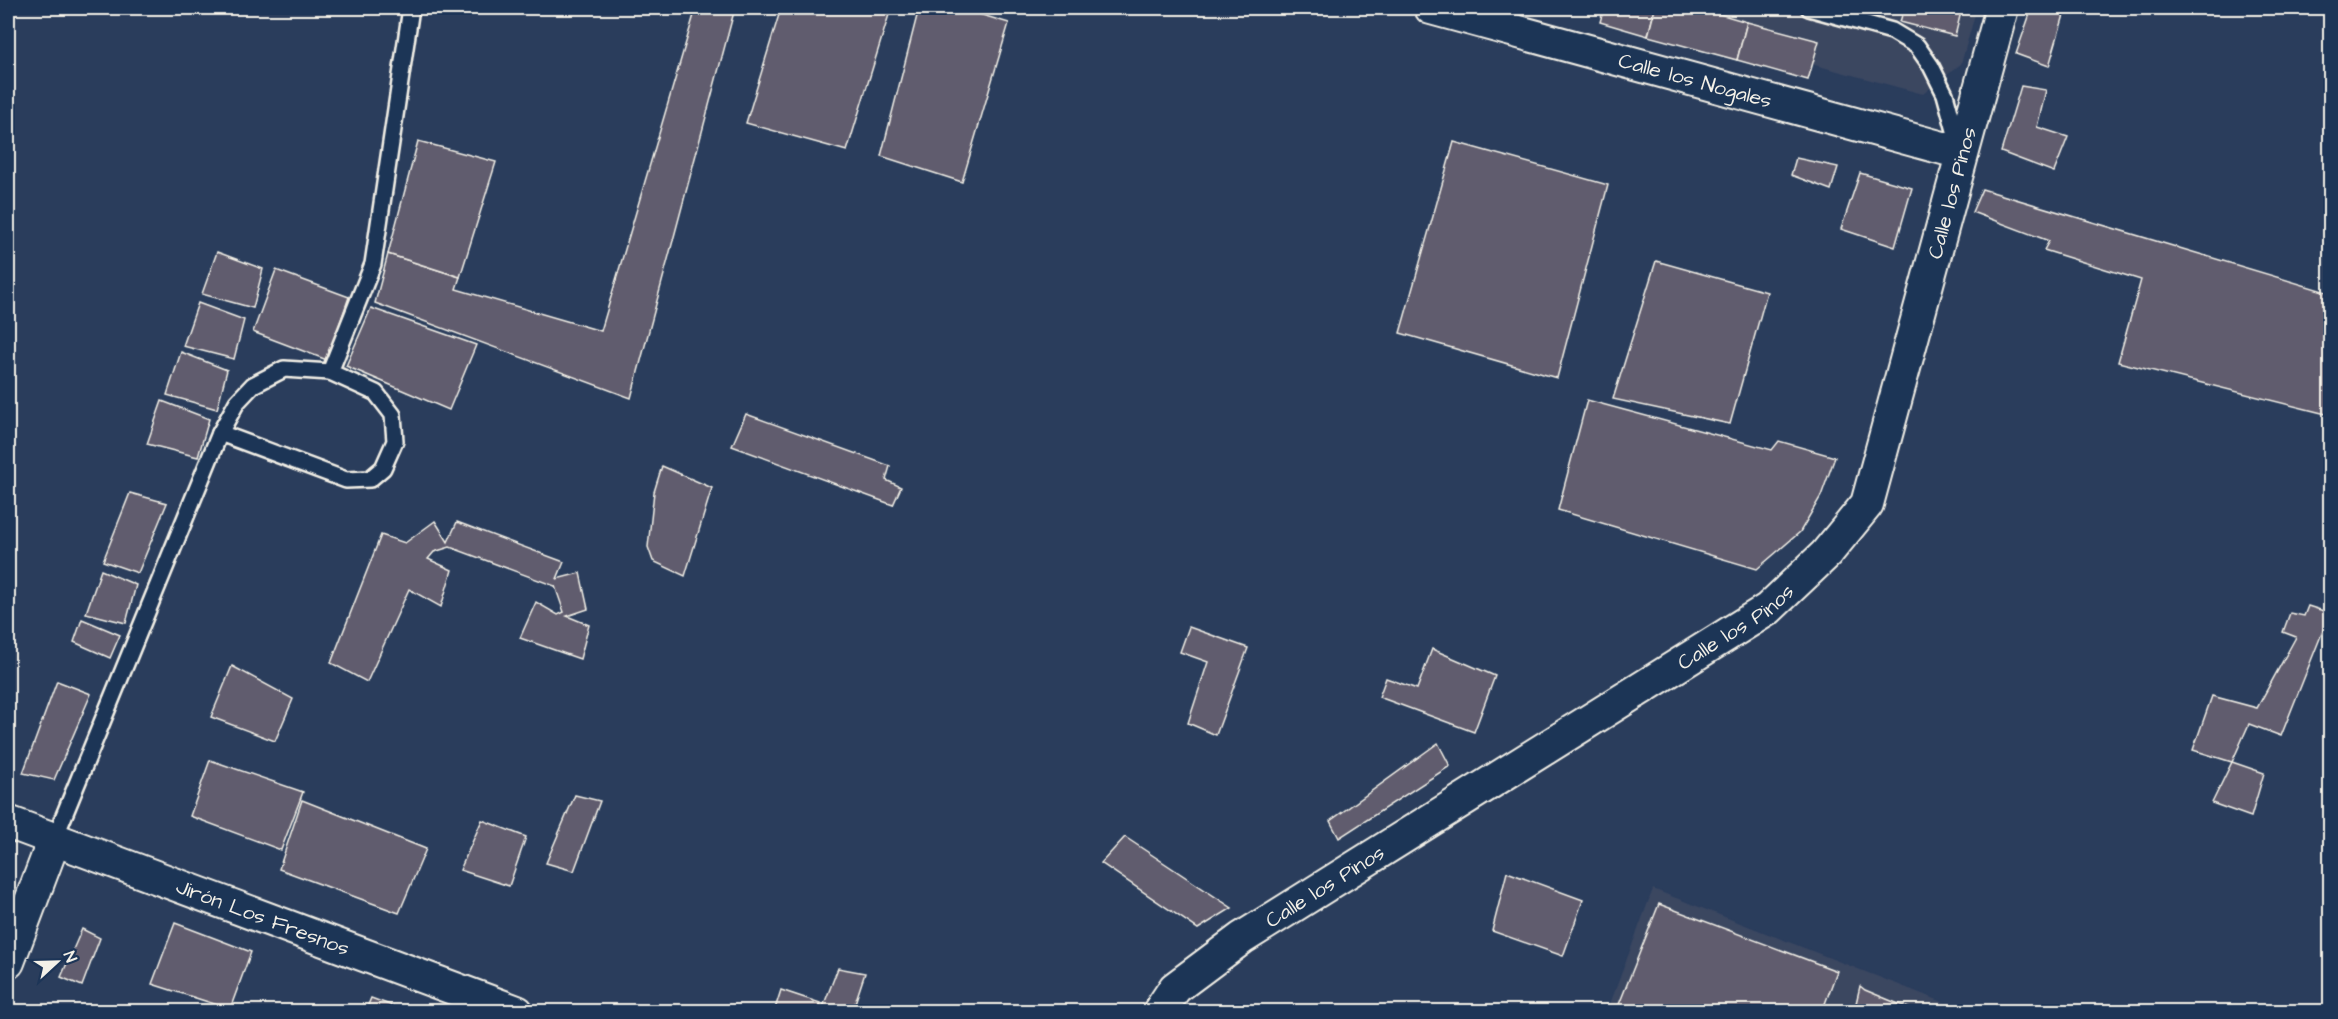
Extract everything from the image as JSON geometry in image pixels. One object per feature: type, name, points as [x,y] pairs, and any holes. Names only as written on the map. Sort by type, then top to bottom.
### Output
[{"type":"street","name":"Calle los Nogales","points":[[1431,8],[1961,153]]},
{"type":"street","name":"Calle los Pinos","points":[[1159,1011],[1175,988],[1242,938],[1768,609],[1826,554],[1867,504],[2002,8]]},
{"type":"street","name":"Jirón Los Fresnos","points":[[8,822],[517,1011]]},
{"type":"street","points":[[8,962],[54,840]]},
{"type":"lane","points":[[330,372],[373,264],[411,8]]},
{"type":"lane","points":[[1809,8],[1892,31],[1917,46],[1945,94],[1961,153]]},
{"type":"lane","points":[[54,840],[220,433],[237,402],[253,385],[284,369],[330,372],[376,393],[393,415],[395,441],[383,468],[370,479],[346,480],[220,433]]},
{"type":"shaded area","points":[[1602,8],[1977,8],[1961,64],[1923,94]]},
{"type":"shaded area","points":[[1653,889],[1966,1011],[1607,1012]]},
{"type":"building","points":[[696,8],[735,8],[631,398],[375,303],[388,254],[460,277],[456,289],[601,331]]},
{"type":"building","points":[[781,8],[891,8],[847,151],[746,123]]},
{"type":"building","points":[[919,8],[959,8],[1009,23],[962,182],[881,156]]},
{"type":"building","points":[[1604,8],[1655,8],[1648,36],[1600,22]]},
{"type":"building","points":[[1655,8],[1699,8],[1747,22],[1737,60],[1648,36]]},
{"type":"building","points":[[1904,8],[1962,8],[1955,36],[1900,22]]},
{"type":"building","points":[[2032,8],[2066,8],[2049,66],[2016,54]]},
{"type":"building","points":[[1747,22],[1819,41],[1808,80],[1737,60]]},
{"type":"building","points":[[2021,86],[2046,90],[2037,127],[2068,137],[2054,172],[2001,152]]},
{"type":"building","points":[[418,141],[496,162],[460,277],[388,254]]},
{"type":"building","points":[[1454,142],[1608,185],[1557,378],[1400,333]]},
{"type":"building","points":[[1796,158],[1838,167],[1831,190],[1791,175]]},
{"type":"building","points":[[1860,173],[1912,188],[1895,247],[1841,229]]},
{"type":"building","points":[[1982,189],[2330,293],[2330,415],[2118,362],[2141,280],[2044,250],[2049,241],[1972,212]]},
{"type":"building","points":[[217,252],[263,269],[253,308],[202,294]]},
{"type":"building","points":[[1656,261],[1767,292],[1730,424],[1613,399]]},
{"type":"building","points":[[276,270],[349,297],[327,360],[253,332]]},
{"type":"building","points":[[198,303],[244,320],[234,359],[183,346]]},
{"type":"building","points":[[371,308],[476,345],[449,410],[346,366]]},
{"type":"building","points":[[181,352],[227,370],[217,409],[167,395]]},
{"type":"building","points":[[1587,400],[1772,450],[1779,441],[1835,457],[1821,496],[1800,532],[1757,569],[1558,510]]},
{"type":"building","points":[[162,401],[209,419],[198,457],[147,444]]},
{"type":"building","points":[[746,414],[890,466],[886,480],[901,487],[893,505],[732,446]]},
{"type":"building","points":[[662,466],[712,488],[685,576],[653,561],[648,547],[654,492]]},
{"type":"building","points":[[130,493],[167,503],[138,573],[103,561]]},
{"type":"building","points":[[435,521],[448,542],[457,522],[564,562],[557,579],[580,573],[588,609],[567,616],[589,625],[580,659],[520,638],[536,602],[558,615],[564,612],[555,586],[450,547],[434,552],[428,559],[452,570],[441,607],[409,589],[367,682],[331,663],[381,535],[405,543]]},
{"type":"building","points":[[101,570],[136,585],[126,623],[86,613]]},
{"type":"building","points":[[2308,606],[2330,613],[2281,736],[2249,724],[2232,762],[2193,750],[2212,696],[2257,708],[2296,637],[2283,632],[2290,613],[2304,616]]},
{"type":"building","points":[[82,619],[120,635],[110,658],[74,642]]},
{"type":"building","points":[[1189,627],[1248,648],[1216,735],[1188,723],[1208,662],[1180,652]]},
{"type":"building","points":[[1432,649],[1495,676],[1474,732],[1379,697],[1386,678],[1417,689]]},
{"type":"building","points":[[232,666],[293,699],[275,741],[211,717]]},
{"type":"building","points":[[57,681],[91,694],[54,780],[23,773]]},
{"type":"building","points":[[1438,743],[1450,766],[1339,838],[1330,821]]},
{"type":"building","points":[[210,760],[303,792],[281,850],[190,816]]},
{"type":"building","points":[[2232,762],[2264,773],[2251,817],[2212,803]]},
{"type":"building","points":[[575,795],[600,801],[574,871],[546,863]]},
{"type":"building","points":[[302,800],[426,849],[399,913],[279,869]]},
{"type":"building","points":[[482,820],[526,837],[509,886],[460,870]]},
{"type":"building","points":[[1125,837],[1232,908],[1198,929],[1101,863]]},
{"type":"building","points":[[1507,872],[1583,900],[1563,956],[1492,931]]},
{"type":"building","points":[[1659,904],[1837,971],[1822,1012],[1616,1012]]},
{"type":"building","points":[[175,923],[251,952],[230,1009],[152,984]]},
{"type":"building","points":[[82,929],[100,938],[82,986],[61,977]]},
{"type":"building","points":[[838,968],[865,973],[852,1012],[821,1012]]},
{"type":"building","points":[[1860,986],[1865,990],[1918,1012],[1854,1012]]},
{"type":"building","points":[[781,990],[820,1003],[817,1012],[774,1012]]},
{"type":"building","points":[[371,998],[409,1012],[365,1012]]}]
